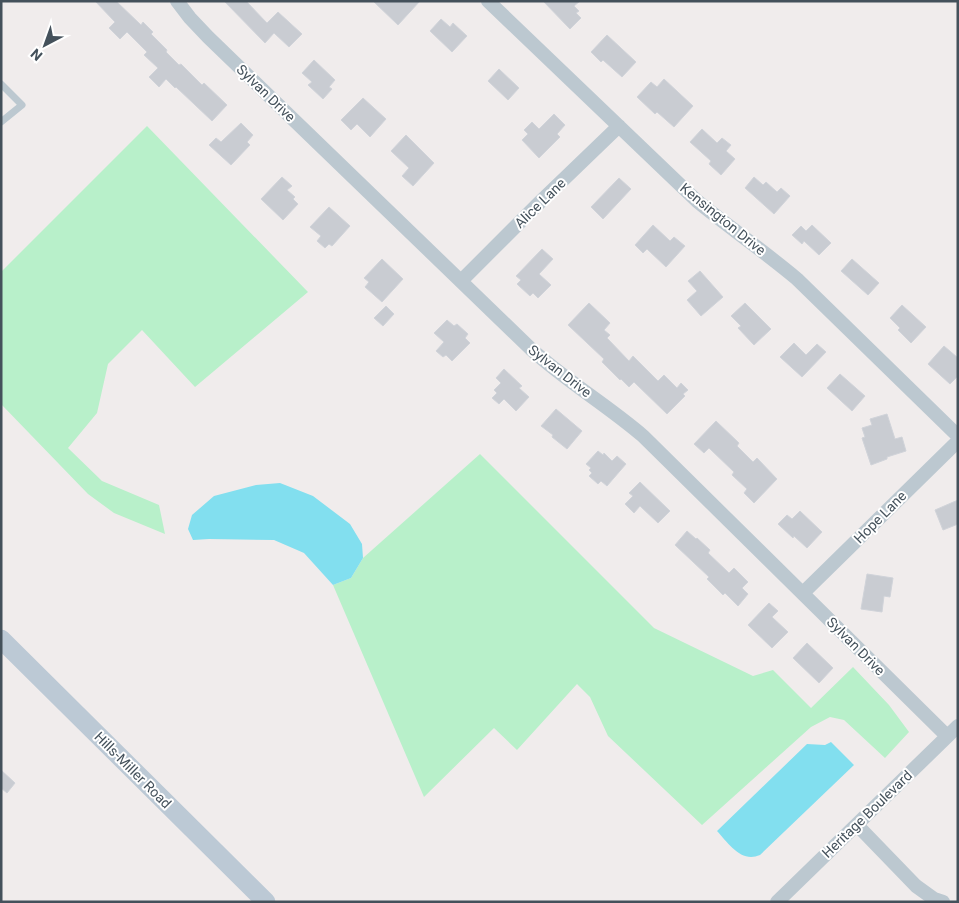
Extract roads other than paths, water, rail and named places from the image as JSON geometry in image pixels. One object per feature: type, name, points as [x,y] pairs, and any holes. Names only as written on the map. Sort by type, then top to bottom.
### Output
[{"type":"street","name":"Sylvan Drive","points":[[177,1],[208,37],[537,355],[618,415],[643,436],[947,736]]},
{"type":"street","name":"Kensington Drive","points":[[488,1],[697,201],[797,279],[958,436]]},
{"type":"street","name":"Alice Lane","points":[[461,281],[619,126]]},
{"type":"street","name":"Hope Lane","points":[[803,593],[958,441]]},
{"type":"street","name":"Hills-Miller Road","points":[[1,639],[266,902]]},
{"type":"street","name":"Heritage Boulevard","points":[[777,902],[958,726]]},
{"type":"street","points":[[857,824],[916,886],[934,899],[942,902]]},
{"type":"lane","points":[[1,84],[22,105],[1,122]]},
{"type":"water","points":[[280,483],[313,496],[350,524],[362,544],[363,558],[351,578],[333,585],[304,553],[274,540],[193,540],[188,529],[192,515],[214,496],[256,485]]},
{"type":"water","points":[[831,742],[854,765],[760,855],[753,857],[741,854],[717,831],[807,744],[825,745]]}]
